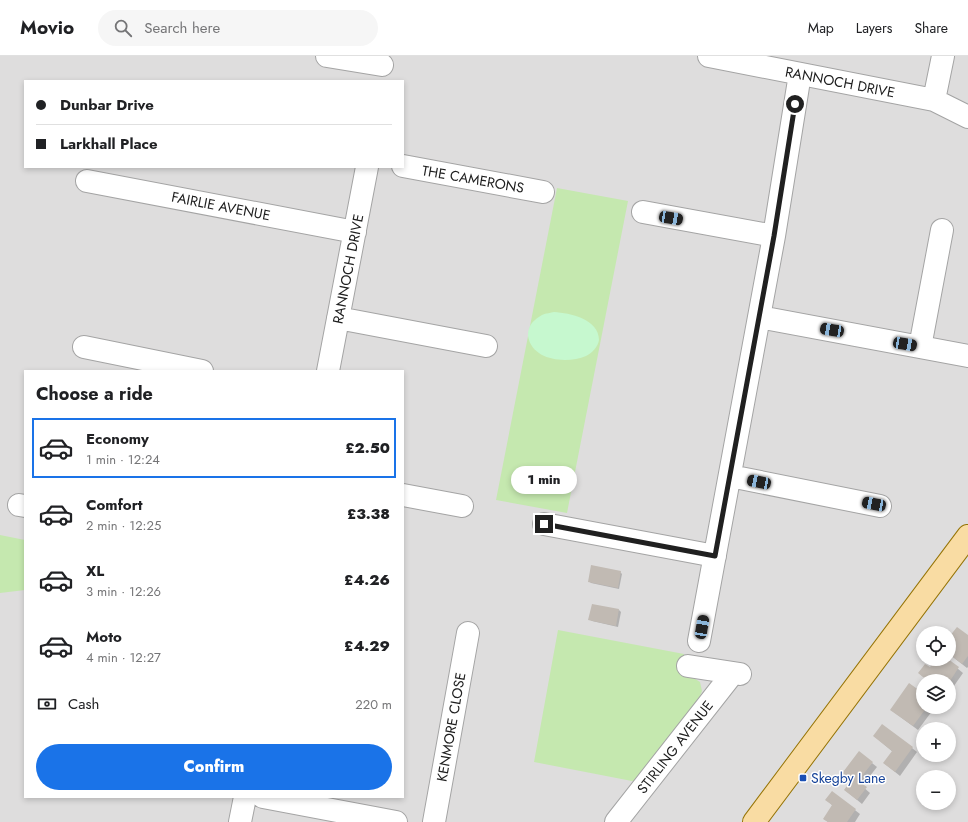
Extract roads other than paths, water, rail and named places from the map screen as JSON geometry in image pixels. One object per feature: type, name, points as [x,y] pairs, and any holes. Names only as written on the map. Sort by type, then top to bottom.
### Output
[{"type":"main road","points":[[754,822],[968,536]]},
{"type":"street","points":[[327,56],[382,67]]},
{"type":"street","name":"RANNOCH DRIVE","points":[[709,56],[752,60],[800,74],[934,100],[968,117]]},
{"type":"street","points":[[934,100],[943,56]]},
{"type":"street","points":[[699,641],[774,236],[800,74]]},
{"type":"street","name":"THE CAMERONS","points":[[404,166],[543,192]]},
{"type":"street","name":"RANNOCH DRIVE","points":[[328,370],[367,168]]},
{"type":"street","name":"FAIRLIE AVENUE","points":[[87,181],[355,232]]},
{"type":"street","points":[[643,212],[774,236]]},
{"type":"street","points":[[920,347],[942,230]]},
{"type":"street","points":[[759,317],[968,356]]},
{"type":"street","points":[[338,318],[486,346]]},
{"type":"street","points":[[84,347],[197,370]]},
{"type":"street","points":[[730,476],[880,506]]},
{"type":"street","points":[[404,495],[462,506]]},
{"type":"street","points":[[544,524],[715,556]]},
{"type":"street","name":"KENMORE CLOSE","points":[[434,822],[468,633]]},
{"type":"street","name":"STIRLING AVENUE","points":[[616,822],[736,674],[688,666]]},
{"type":"street","points":[[240,822],[245,798]]},
{"type":"street","points":[[268,798],[396,822]]},
{"type":"place","name":"Skegby Lane","points":[[803,778]]}]
